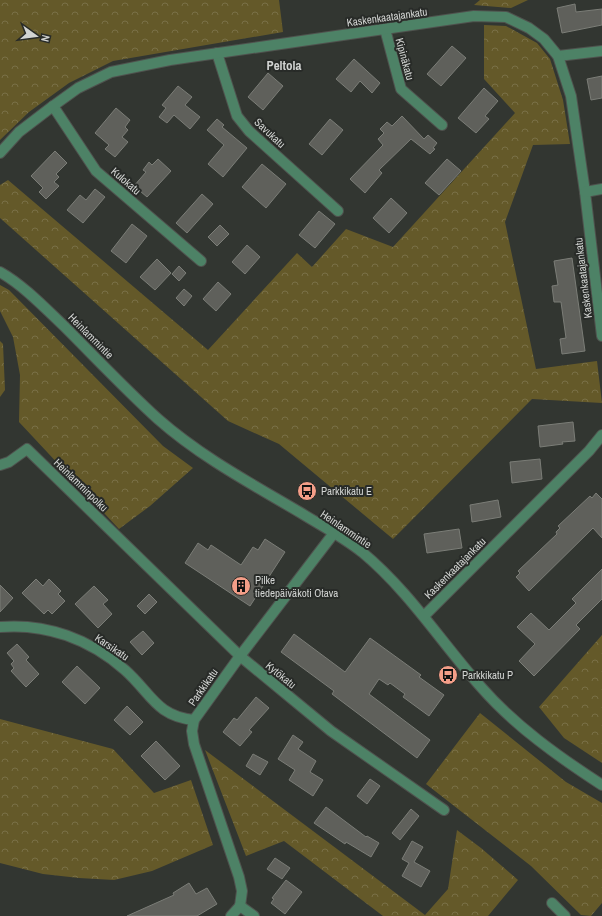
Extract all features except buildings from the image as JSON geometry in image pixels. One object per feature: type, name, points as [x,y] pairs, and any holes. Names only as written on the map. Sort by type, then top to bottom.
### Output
[{"type":"street","name":"Kaskenkaatajankatu","points":[[0,153],[19,132],[53,106],[78,88],[110,72],[170,60],[474,16],[506,17],[529,28],[544,39],[558,56],[571,96],[585,192],[602,331]]},
{"type":"street","name":"Kipinäkatu","points":[[385,29],[401,89],[442,125]]},
{"type":"street","points":[[558,56],[602,51]]},
{"type":"street","name":"Savukatu","points":[[217,53],[237,116],[249,132],[338,211]]},
{"type":"street","name":"Kulokatu","points":[[53,106],[96,172],[201,261]]},
{"type":"street","points":[[585,192],[602,189]]},
{"type":"street","name":"Heinlammintie","points":[[0,272],[8,276],[49,312],[156,418],[179,437],[205,456],[334,533],[360,551],[381,569],[424,616],[482,688],[517,722],[544,744],[602,785]]},
{"type":"street","name":"Kaskenkaatajankatu","points":[[424,616],[589,451],[602,435]]},
{"type":"street","name":"Heinlamminpolku","points":[[0,465],[9,462],[27,449],[119,539]]},
{"type":"street","name":"Parkkikatu","points":[[240,906],[242,891],[239,877],[194,744],[192,731],[194,720],[240,656],[334,533]]},
{"type":"street","name":"Kytökatu","points":[[119,539],[240,656],[331,731],[444,810]]},
{"type":"street","name":"Karsikatu","points":[[0,627],[14,626],[39,628],[69,635],[96,649],[124,669],[168,713],[179,718],[194,720]]},
{"type":"street","points":[[552,903],[565,916]]},
{"type":"street","points":[[231,916],[240,906],[254,916]]},
{"type":"green space","points":[[0,0],[279,0],[283,32],[113,61],[69,83],[29,112],[0,140]]},
{"type":"green space","points":[[480,0],[528,0],[511,8],[474,5]]},
{"type":"green space","points":[[484,25],[506,26],[537,43],[550,59],[563,100],[570,144],[533,145],[505,222],[536,369],[597,361],[602,403],[532,399],[393,539],[279,444],[228,421],[0,218],[0,185],[8,180],[208,350],[297,253],[312,267],[346,229],[393,247],[515,113],[484,79]]},
{"type":"green space","points":[[0,285],[9,290],[163,446],[193,468],[150,506],[119,529],[19,422],[20,375],[13,337],[0,311]]},
{"type":"green space","points":[[0,341],[3,344],[5,390],[0,397]]},
{"type":"green space","points":[[602,635],[602,763],[564,738],[539,707]]},
{"type":"green space","points":[[480,713],[566,782],[602,803],[602,903],[591,916],[581,915],[531,866],[426,784]]},
{"type":"green space","points":[[0,719],[113,749],[154,793],[191,780],[213,845],[152,871],[114,880],[43,874],[0,863]]},
{"type":"green space","points":[[205,750],[425,915],[448,889],[457,830],[481,848],[518,880],[488,916],[383,916],[284,841],[246,856]]},
{"type":"place","name":"Parkkikatu E","points":[[307,491]]},
{"type":"place","name":"Pilke tiedepäiväkoti Otava","points":[[241,586]]},
{"type":"place","name":"Parkkikatu P","points":[[448,675]]},
{"type":"district","name":"Peltola","points":[[284,65]]}]
